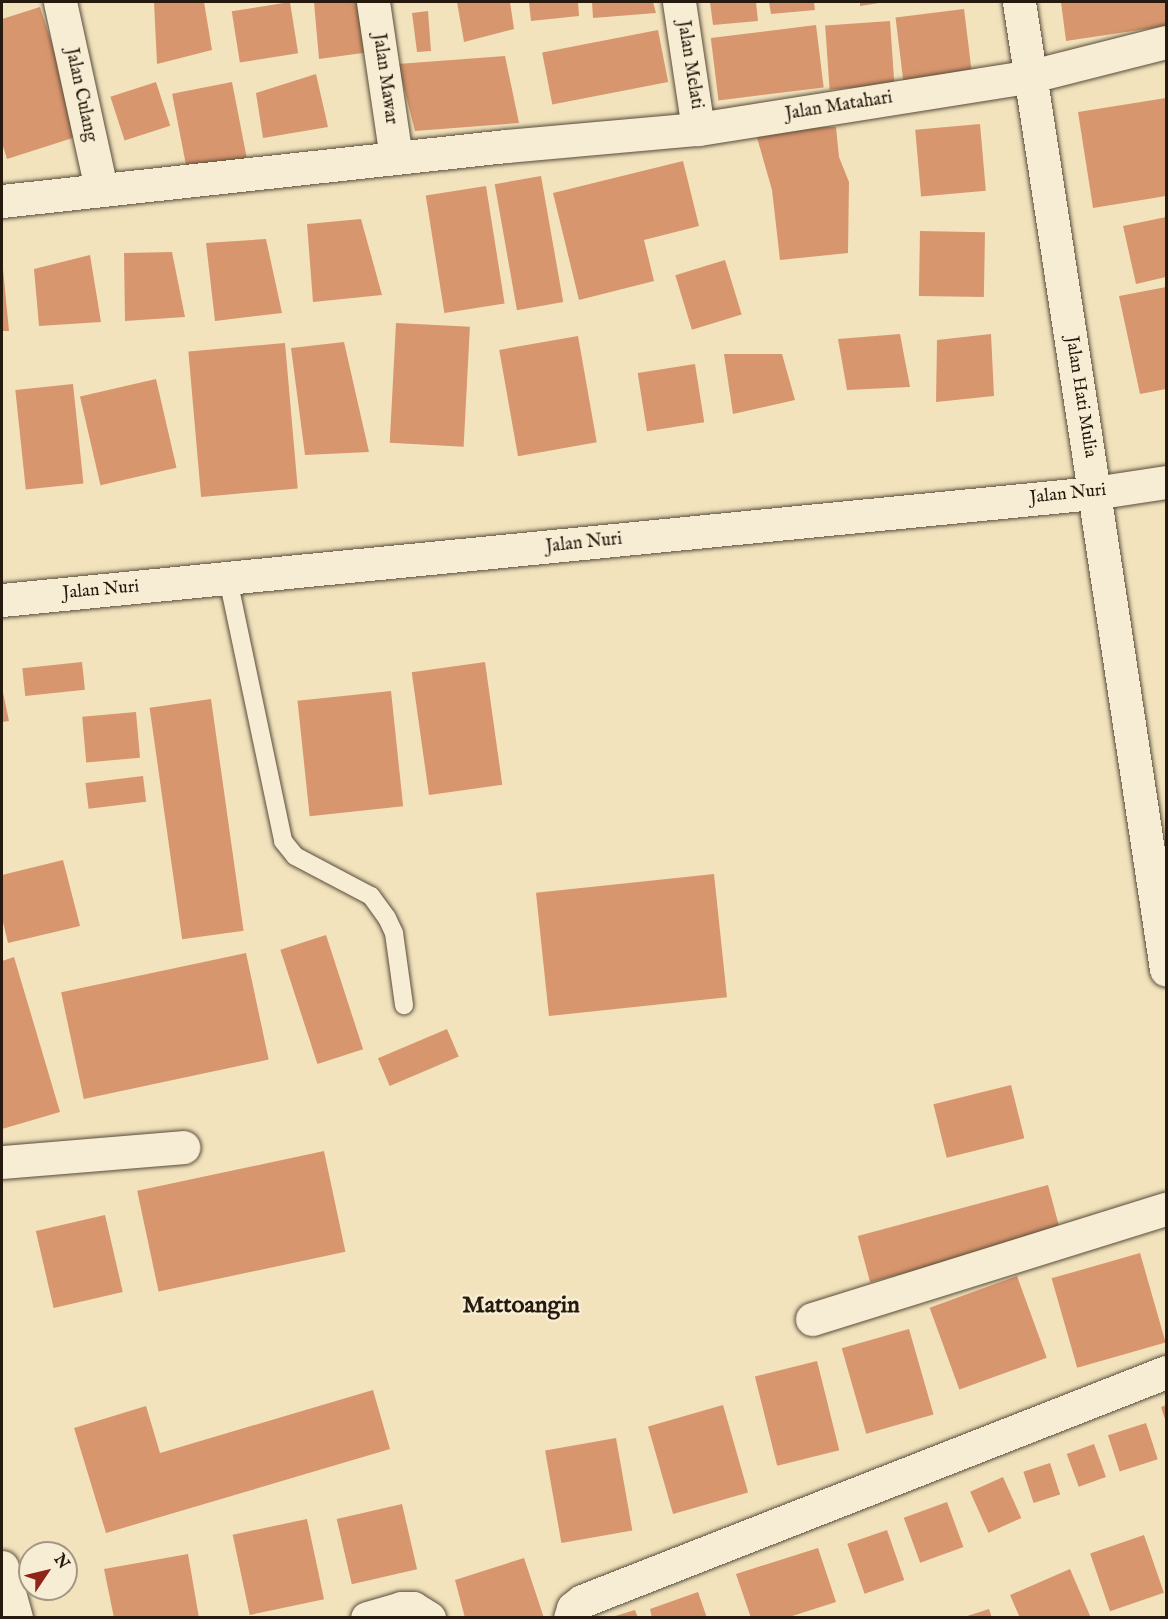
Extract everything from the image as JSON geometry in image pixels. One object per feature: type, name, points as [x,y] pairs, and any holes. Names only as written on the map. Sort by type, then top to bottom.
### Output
[{"type":"street","name":"Jalan Culang","points":[[60,2],[101,189]]},
{"type":"street","name":"Jalan Mawar","points":[[373,2],[396,157]]},
{"type":"street","name":"Jalan Melati","points":[[679,2],[698,129]]},
{"type":"street","name":"Jalan Hati Mulia","points":[[1019,2],[1028,77],[1167,970]]},
{"type":"street","name":"Jalan Matahari","points":[[2,201],[396,157],[698,129],[1028,77],[1167,42]]},
{"type":"street","name":"Jalan Nuri","points":[[2,600],[1094,493],[1167,482]]},
{"type":"street","points":[[2,1162],[183,1147]]},
{"type":"street","points":[[812,1319],[1167,1209]]},
{"type":"street","points":[[570,1617],[573,1608],[582,1601],[1167,1372]]},
{"type":"street","points":[[2,1567],[16,1617]]},
{"type":"street","points":[[367,1617],[401,1608],[413,1608],[429,1617]]},
{"type":"lane","points":[[228,579],[283,841],[295,856],[371,896],[387,918],[394,933],[404,1005]]},
{"type":"building","points":[[154,2],[204,2],[212,50],[157,64]]},
{"type":"building","points":[[290,2],[298,53],[240,63],[232,11]]},
{"type":"building","points":[[314,2],[359,2],[370,52],[319,59]]},
{"type":"building","points":[[457,2],[510,2],[514,29],[464,42]]},
{"type":"building","points":[[529,2],[578,2],[579,16],[531,21]]},
{"type":"building","points":[[592,2],[653,2],[656,13],[593,18]]},
{"type":"building","points":[[710,2],[756,2],[758,21],[713,25]]},
{"type":"building","points":[[769,2],[814,2],[815,10],[771,14]]},
{"type":"building","points":[[860,2],[879,2],[879,3],[860,6]]},
{"type":"building","points":[[1061,2],[1166,2],[1166,26],[1066,41]]},
{"type":"building","points":[[40,7],[82,135],[7,159],[2,143],[2,19]]},
{"type":"building","points":[[964,9],[972,73],[903,81],[896,17]]},
{"type":"building","points":[[428,11],[431,51],[417,52],[412,13]]},
{"type":"building","points":[[890,21],[894,85],[830,89],[825,26]]},
{"type":"building","points":[[816,25],[824,88],[718,100],[711,38]]},
{"type":"building","points":[[658,30],[668,82],[552,105],[542,53]]},
{"type":"building","points":[[505,56],[519,123],[415,131],[398,64]]},
{"type":"building","points":[[316,74],[328,127],[263,138],[256,93]]},
{"type":"building","points":[[156,82],[170,126],[125,141],[110,97]]},
{"type":"building","points":[[232,82],[247,159],[187,170],[172,94]]},
{"type":"building","points":[[1166,98],[1166,196],[1093,208],[1078,112]]},
{"type":"building","points":[[980,124],[986,191],[921,196],[915,130]]},
{"type":"building","points":[[800,126],[836,127],[839,157],[849,182],[848,253],[780,260],[772,190],[756,134]]},
{"type":"building","points":[[683,161],[699,226],[644,240],[654,281],[579,300],[553,193]]},
{"type":"building","points":[[541,176],[563,302],[517,310],[495,184]]},
{"type":"building","points":[[486,186],[505,304],[444,313],[426,196]]},
{"type":"building","points":[[1166,217],[1166,277],[1136,284],[1123,226]]},
{"type":"building","points":[[361,219],[382,295],[313,302],[307,224]]},
{"type":"building","points":[[920,231],[985,232],[984,297],[919,296]]},
{"type":"building","points":[[266,239],[282,313],[215,321],[206,243]]},
{"type":"building","points":[[172,252],[185,317],[125,321],[124,253]]},
{"type":"building","points":[[90,255],[101,322],[39,326],[34,269]]},
{"type":"building","points":[[725,260],[742,315],[692,330],[675,275]]},
{"type":"building","points":[[3,269],[9,331],[2,331]]},
{"type":"building","points":[[1166,287],[1166,389],[1140,394],[1119,296]]},
{"type":"building","points":[[396,323],[470,327],[464,447],[390,443]]},
{"type":"building","points":[[900,334],[910,387],[847,390],[838,339]]},
{"type":"building","points":[[991,334],[994,396],[936,402],[937,340]]},
{"type":"building","points":[[578,336],[597,442],[518,456],[499,350]]},
{"type":"building","points":[[344,342],[369,452],[305,455],[291,348]]},
{"type":"building","points":[[285,343],[298,488],[201,497],[188,351]]},
{"type":"building","points":[[724,354],[782,354],[795,400],[733,414]]},
{"type":"building","points":[[695,364],[704,422],[647,431],[638,373]]},
{"type":"building","points":[[156,379],[176,468],[100,485],[80,397]]},
{"type":"building","points":[[73,384],[83,483],[26,490],[15,390]]},
{"type":"building","points":[[82,662],[85,690],[25,696],[22,668]]},
{"type":"building","points":[[485,662],[502,785],[429,795],[412,672]]},
{"type":"building","points":[[2,688],[9,721],[2,722]]},
{"type":"building","points":[[391,691],[403,806],[310,816],[298,701]]},
{"type":"building","points":[[211,699],[244,931],[182,939],[150,708]]},
{"type":"building","points":[[136,712],[140,758],[86,763],[82,717]]},
{"type":"building","points":[[143,776],[146,802],[89,809],[85,783]]},
{"type":"building","points":[[63,860],[80,926],[8,943],[2,918],[2,875]]},
{"type":"building","points":[[714,874],[727,997],[549,1016],[536,893]]},
{"type":"building","points":[[326,935],[363,1049],[317,1064],[280,950]]},
{"type":"building","points":[[246,953],[269,1060],[84,1099],[61,992]]},
{"type":"building","points":[[14,957],[60,1112],[2,1129],[2,961]]},
{"type":"building","points":[[447,1029],[459,1057],[390,1086],[378,1058]]},
{"type":"building","points":[[1011,1085],[1024,1138],[947,1158],[933,1104]]},
{"type":"building","points":[[324,1151],[345,1252],[159,1291],[137,1191]]},
{"type":"building","points":[[1048,1185],[1060,1231],[870,1282],[858,1236]]},
{"type":"building","points":[[105,1215],[123,1292],[54,1308],[36,1231]]},
{"type":"building","points":[[1140,1253],[1166,1342],[1077,1368],[1052,1278]]},
{"type":"building","points":[[1017,1276],[1047,1358],[959,1390],[930,1308]]},
{"type":"building","points":[[909,1329],[934,1415],[866,1434],[842,1348]]},
{"type":"building","points":[[817,1361],[839,1450],[777,1466],[755,1376]]},
{"type":"building","points":[[373,1390],[390,1449],[106,1533],[74,1428],[146,1406],[160,1453]]},
{"type":"building","points":[[723,1405],[748,1492],[673,1514],[648,1426]]},
{"type":"building","points":[[1166,1405],[1166,1422],[1161,1407]]},
{"type":"building","points":[[1146,1423],[1158,1459],[1120,1472],[1108,1435]]},
{"type":"building","points":[[616,1438],[632,1531],[561,1543],[545,1451]]},
{"type":"building","points":[[1094,1444],[1106,1477],[1079,1487],[1067,1454]]},
{"type":"building","points":[[1050,1463],[1060,1494],[1034,1503],[1023,1472]]},
{"type":"building","points":[[1003,1477],[1021,1518],[988,1533],[970,1492]]},
{"type":"building","points":[[947,1502],[963,1547],[920,1563],[904,1518]]},
{"type":"building","points":[[402,1504],[417,1569],[352,1584],[337,1519]]},
{"type":"building","points":[[307,1519],[324,1599],[250,1615],[233,1535]]},
{"type":"building","points":[[887,1530],[904,1580],[865,1594],[847,1544]]},
{"type":"building","points":[[1144,1535],[1164,1593],[1110,1611],[1090,1554]]},
{"type":"building","points":[[818,1548],[836,1602],[786,1618],[751,1618],[736,1574]]},
{"type":"building","points":[[188,1554],[199,1618],[114,1618],[104,1569]]},
{"type":"building","points":[[524,1558],[544,1618],[465,1618],[455,1580]]},
{"type":"building","points":[[1070,1569],[1091,1618],[1020,1618],[1010,1595]]},
{"type":"building","points":[[698,1592],[707,1618],[652,1618],[650,1609]]},
{"type":"building","points":[[989,1609],[992,1618],[964,1618],[964,1617]]},
{"type":"building","points":[[635,1610],[638,1618],[612,1618],[612,1617]]},
{"type":"district","name":"Mattoangin","points":[[521,1306]]}]
